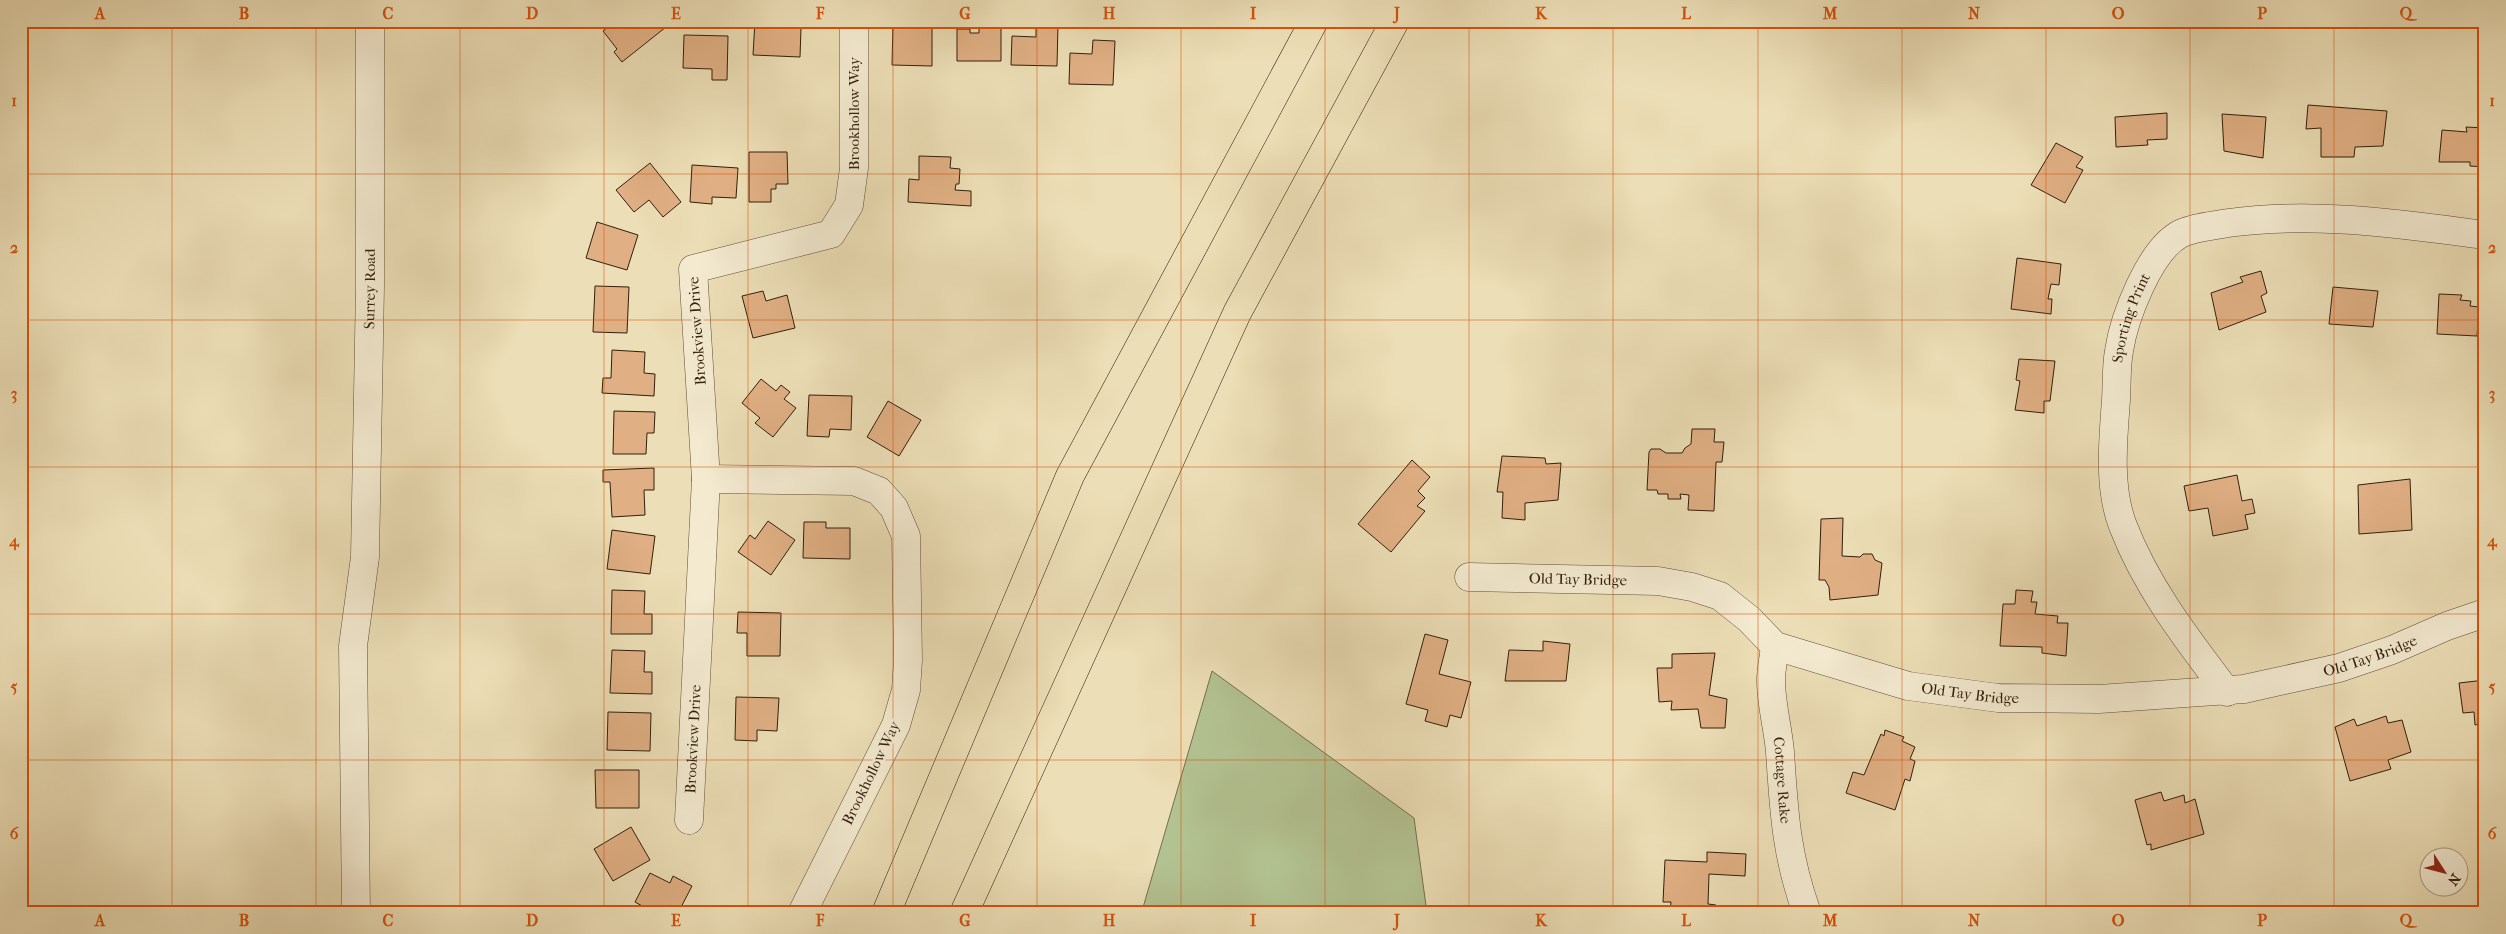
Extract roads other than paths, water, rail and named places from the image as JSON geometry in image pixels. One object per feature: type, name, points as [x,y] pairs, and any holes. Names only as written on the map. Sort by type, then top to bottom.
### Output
[{"type":"highway","points":[[886,913],[1070,476],[1314,21]]},
{"type":"highway","points":[[964,913],[1237,313],[1396,21]]},
{"type":"street","name":"Surrey Road","points":[[356,913],[353,646],[365,557],[370,286],[370,21]]},
{"type":"street","name":"Brookhollow Way","points":[[849,205],[854,168],[854,21]]},
{"type":"street","name":"Brookview Drive","points":[[689,820],[706,479],[693,269],[831,234],[849,205]]},
{"type":"street","name":"Sporting Print","points":[[2227,692],[2178,627],[2144,574],[2122,524],[2112,467],[2119,350],[2131,309],[2153,260],[2179,235],[2200,227],[2254,220],[2350,219],[2485,235]]},
{"type":"street","name":"Brookhollow Way","points":[[706,479],[854,481],[879,491],[894,508],[906,536],[908,660],[906,690],[896,725],[802,913]]},
{"type":"street","name":"Old Tay Bridge","points":[[1468,577],[1658,581],[1692,587],[1720,596],[1749,619],[1775,646],[1908,686],[1998,698],[2099,699],[2227,692],[2299,679],[2339,668],[2392,650],[2447,626],[2485,613]]},
{"type":"street","name":"Cottage Rake","points":[[1775,646],[1771,680],[1780,751],[1782,803],[1790,858],[1798,889],[1808,913]]}]
